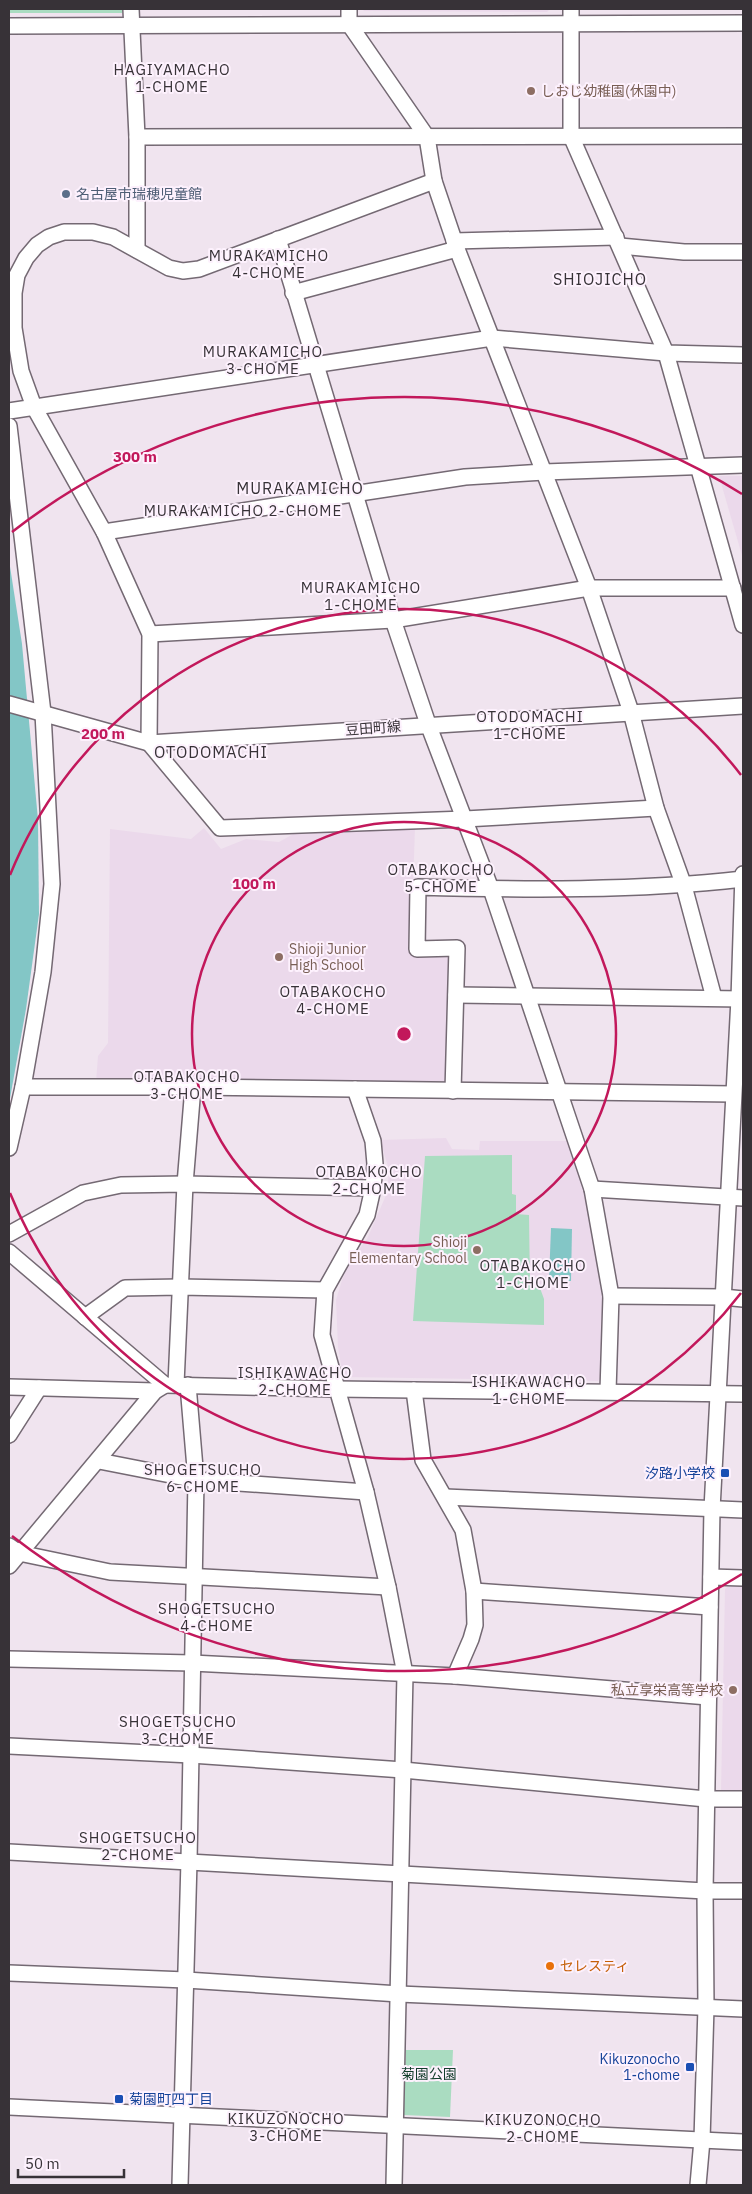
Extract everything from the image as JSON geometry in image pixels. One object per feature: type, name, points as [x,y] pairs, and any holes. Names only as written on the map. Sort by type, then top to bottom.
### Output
[{"type":"street","points":[[131,9],[137,137],[137,250]]},
{"type":"street","points":[[349,16],[427,136],[434,181],[456,245],[589,588],[631,712],[656,808],[684,886],[714,998]]},
{"type":"street","points":[[9,26],[131,24],[349,16],[571,16],[743,23]]},
{"type":"street","points":[[571,16],[571,136],[666,353],[743,625]]},
{"type":"street","points":[[137,137],[743,136]]},
{"type":"street","points":[[434,181],[199,269],[183,271],[169,268],[137,250],[93,232],[64,232],[49,237],[37,245],[26,258],[12,283],[14,328],[22,371],[34,407],[104,532],[150,634],[149,743],[220,828],[465,819],[656,808]]},
{"type":"street","points":[[278,239],[393,620],[428,724],[491,889],[592,1190],[611,1296],[608,1392]]},
{"type":"street","points":[[293,293],[456,245],[618,241],[684,252],[743,252]]},
{"type":"street","points":[[9,411],[317,366],[492,338],[666,353],[743,355]]},
{"type":"street","points":[[9,426],[40,713],[52,884],[43,972],[23,1087],[9,1148]]},
{"type":"street","points":[[104,532],[355,495],[465,476],[743,465]]},
{"type":"street","points":[[150,634],[393,620],[589,588],[733,588]]},
{"type":"street","name":"豆田町線","points":[[9,704],[149,743],[428,724],[743,706]]},
{"type":"street","points":[[698,2185],[702,2140],[706,2007],[706,1799],[712,1509],[728,1196],[738,1115],[733,1094],[741,999],[743,874]]},
{"type":"street","points":[[454,1091],[457,948],[417,949],[418,887],[491,889],[684,886],[743,879]]},
{"type":"street","points":[[456,995],[741,999]]},
{"type":"street","points":[[23,1087],[193,1087],[733,1094]]},
{"type":"street","points":[[180,2185],[189,1861],[196,1480],[171,1386],[180,1287],[185,1184],[193,1087]]},
{"type":"street","points":[[355,1089],[373,1141],[375,1164],[373,1188],[366,1215],[325,1290],[322,1334],[336,1390],[366,1492],[388,1586],[405,1674],[394,2185]]},
{"type":"street","points":[[9,1234],[83,1193],[121,1185],[185,1184],[373,1188]]},
{"type":"street","points":[[592,1190],[743,1198]]},
{"type":"street","points":[[9,1252],[85,1317],[171,1386]]},
{"type":"street","points":[[85,1317],[125,1288],[180,1287],[325,1290]]},
{"type":"street","points":[[611,1296],[723,1296],[743,1298]]},
{"type":"street","points":[[9,1566],[14,1549],[171,1386]]},
{"type":"street","points":[[9,1387],[171,1386],[336,1390],[743,1394]]},
{"type":"street","points":[[9,1435],[39,1388]]},
{"type":"street","points":[[414,1390],[423,1460],[463,1530],[474,1591],[473,1632],[454,1676]]},
{"type":"street","points":[[99,1461],[196,1480],[366,1492]]},
{"type":"street","points":[[444,1497],[743,1510]]},
{"type":"street","points":[[14,1549],[110,1572],[388,1586]]},
{"type":"street","points":[[710,1577],[743,1578]]},
{"type":"street","points":[[474,1591],[710,1607]]},
{"type":"street","points":[[9,1658],[192,1663],[454,1676],[708,1697]]},
{"type":"street","points":[[9,1746],[403,1770],[706,1799],[743,1799]]},
{"type":"street","points":[[9,1852],[189,1861],[401,1875],[705,1891],[743,1891]]},
{"type":"street","points":[[9,1973],[186,1980],[399,1994],[743,2009]]},
{"type":"street","points":[[9,2107],[394,2127],[743,2142]]},
{"type":"shaded area","points":[[362,9],[550,9],[547,12],[364,11]]},
{"type":"shaded area","points":[[719,476],[743,476],[743,559]]},
{"type":"shaded area","name":"Shioji Junior High School","points":[[415,827],[411,949],[446,954],[451,959],[447,1081],[96,1082],[98,1056],[108,1043],[110,829],[191,839],[204,828],[221,849],[246,839],[279,842],[297,832]]},
{"type":"shaded area","name":"Shioji Elementary School","points":[[446,1138],[452,1149],[479,1150],[480,1141],[570,1141],[586,1190],[602,1296],[601,1377],[598,1381],[343,1377],[338,1347],[336,1300],[350,1261],[367,1239],[387,1193],[389,1170],[380,1140]]},
{"type":"shaded area","name":"私立享栄高等学校","points":[[730,1585],[743,1585],[743,1794],[723,1793],[721,1791],[725,1589]]},
{"type":"green space","points":[[9,9],[122,9],[122,13],[9,13]]},
{"type":"green space","points":[[512,1155],[512,1194],[516,1195],[516,1214],[529,1215],[530,1287],[540,1288],[544,1299],[544,1325],[413,1321],[425,1156]]},
{"type":"green space","name":"菊園公園","points":[[406,2050],[453,2050],[450,2117],[403,2115]]},
{"type":"water","points":[[9,560],[22,644],[38,820],[39,914],[26,1009],[9,1104]]},
{"type":"water","points":[[551,1228],[572,1229],[571,1281],[549,1280]]},
{"type":"place","name":"しおじ幼稚園(休園中)","points":[[531,91]]},
{"type":"place","name":"名古屋市瑞穂児童館","points":[[66,194]]},
{"type":"place","name":"Shioji Junior High School","points":[[279,957]]},
{"type":"place","name":"Shioji Elementary School","points":[[477,1250]]},
{"type":"place","name":"汐路小学校","points":[[725,1473]]},
{"type":"place","name":"私立享栄高等学校","points":[[733,1690]]},
{"type":"place","name":"セレスティ","points":[[550,1966]]},
{"type":"place","name":"Kikuzonocho 1-chome","points":[[690,2067]]},
{"type":"place","name":"菊園町四丁目","points":[[119,2099]]},
{"type":"district","name":"HAGIYAMACHO 1-CHOME","points":[[172,78]]},
{"type":"district","name":"MURAKAMICHO 4-CHOME","points":[[269,264]]},
{"type":"district","name":"SHIOJICHO","points":[[600,279]]},
{"type":"district","name":"MURAKAMICHO 3-CHOME","points":[[263,360]]},
{"type":"district","name":"MURAKAMICHO","points":[[300,488]]},
{"type":"district","name":"MURAKAMICHO 2-CHOME","points":[[243,511]]},
{"type":"district","name":"MURAKAMICHO 1-CHOME","points":[[361,596]]},
{"type":"district","name":"OTODOMACHI 1-CHOME","points":[[530,726]]},
{"type":"district","name":"OTODOMACHI","points":[[211,752]]},
{"type":"district","name":"OTABAKOCHO 5-CHOME","points":[[441,878]]},
{"type":"district","name":"OTABAKOCHO 4-CHOME","points":[[333,1000]]},
{"type":"district","name":"OTABAKOCHO 3-CHOME","points":[[187,1086]]},
{"type":"district","name":"OTABAKOCHO 2-CHOME","points":[[369,1180]]},
{"type":"district","name":"OTABAKOCHO 1-CHOME","points":[[533,1274]]},
{"type":"district","name":"ISHIKAWACHO 2-CHOME","points":[[295,1382]]},
{"type":"district","name":"ISHIKAWACHO 1-CHOME","points":[[529,1390]]},
{"type":"district","name":"SHOGETSUCHO 6-CHOME","points":[[203,1478]]},
{"type":"district","name":"SHOGETSUCHO 4-CHOME","points":[[217,1618]]},
{"type":"district","name":"SHOGETSUCHO 3-CHOME","points":[[178,1730]]},
{"type":"district","name":"SHOGETSUCHO 2-CHOME","points":[[138,1846]]},
{"type":"district","name":"KIKUZONOCHO 3-CHOME","points":[[286,2128]]},
{"type":"district","name":"KIKUZONOCHO 2-CHOME","points":[[543,2128]]}]
